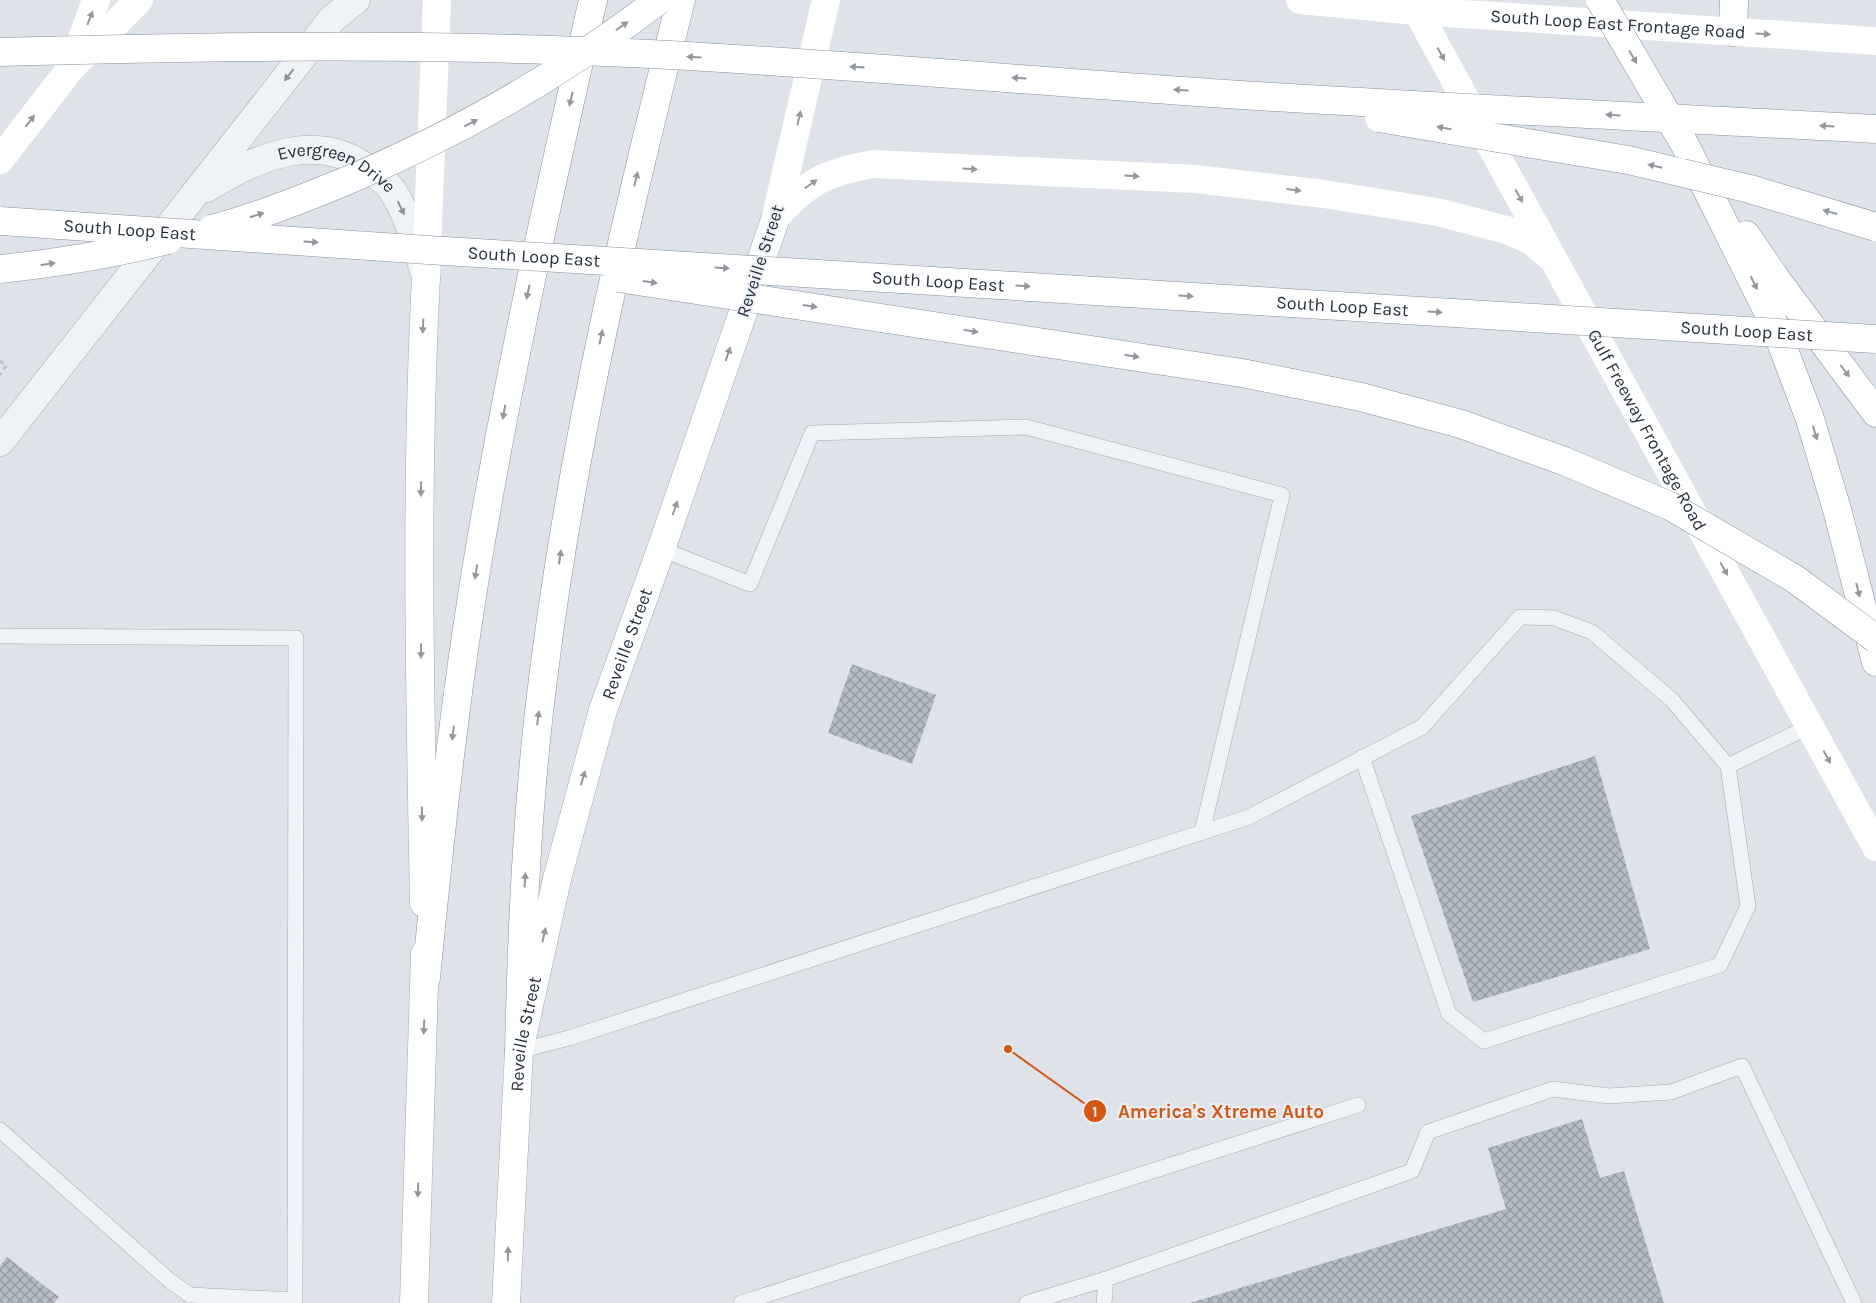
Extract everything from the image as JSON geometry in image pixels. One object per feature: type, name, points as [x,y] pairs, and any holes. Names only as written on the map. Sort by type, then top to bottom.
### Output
[{"type":"main road","points":[[70,69],[96,0]]},
{"type":"main road","points":[[0,160],[70,69],[139,0]]},
{"type":"main road","points":[[414,1303],[426,978],[421,742],[421,367],[437,0]]},
{"type":"main road","points":[[426,978],[442,822],[484,520],[513,364],[594,0]]},
{"type":"main road","points":[[0,269],[44,265],[123,251],[216,228],[303,199],[389,164],[482,117],[570,64],[659,0]]},
{"type":"main road","points":[[519,1051],[526,839],[535,751],[565,525],[590,385],[620,246],[681,0]]},
{"type":"main road","name":"Reveille Street","points":[[506,1303],[510,1188],[519,1051],[556,879],[578,793],[603,710],[776,217],[826,0]]},
{"type":"main road","name":"South Loop East Frontage Road","points":[[1300,0],[1423,5],[1733,32],[1876,41]]},
{"type":"main road","points":[[1600,0],[1685,145],[1776,280],[1876,413]]},
{"type":"main road","points":[[1733,32],[1734,0]]},
{"type":"main road","name":"Gulf Freeway Frontage Road","points":[[1423,5],[1555,261],[1876,847]]},
{"type":"main road","points":[[0,52],[155,48],[410,47],[647,54],[869,67],[1229,94],[1876,129]]},
{"type":"main road","points":[[1229,94],[1628,160],[1750,189],[1876,227]]},
{"type":"main road","points":[[1685,145],[1774,324],[1810,419],[1838,513],[1876,662]]},
{"type":"main road","points":[[776,217],[794,196],[819,179],[844,169],[874,164],[1196,179],[1324,194],[1437,212],[1506,230],[1532,241],[1555,261]]},
{"type":"main road","name":"South Loop East","points":[[0,221],[428,250],[1876,339]]},
{"type":"main road","points":[[428,250],[1242,373],[1388,404],[1461,424],[1564,461],[1670,506],[1795,580],[1876,639]]},
{"type":"street","name":"Evergreen Drive","points":[[0,442],[195,196],[332,19],[356,0]]},
{"type":"street","name":"Evergreen Drive","points":[[195,196],[250,165],[285,152],[324,149],[358,161],[392,188],[412,229],[426,278]]},
{"type":"lane","points":[[661,549],[750,584],[812,434],[1026,427],[1282,495],[1202,832]]},
{"type":"lane","points":[[519,1051],[569,1038],[1248,817],[1362,757],[1422,727],[1520,617],[1554,618],[1592,632],[1672,700],[1728,766],[1748,906],[1720,965],[1484,1041],[1449,1014],[1362,757]]},
{"type":"lane","points":[[0,636],[296,638],[295,1302],[190,1295],[170,1281],[0,1130]]},
{"type":"lane","points":[[1728,766],[1810,726]]},
{"type":"lane","points":[[1027,1303],[1106,1279],[1412,1171],[1428,1132],[1552,1089],[1609,1096],[1671,1092],[1742,1066],[1854,1303]]},
{"type":"lane","points":[[741,1303],[1358,1104]]},
{"type":"lane","points":[[1104,1303],[1106,1279]]},
{"type":"path","points":[[0,361],[6,366],[0,375]]},
{"type":"building","points":[[852,664],[936,695],[912,764],[828,733]]},
{"type":"building","points":[[1595,756],[1650,949],[1473,1002],[1411,816]]},
{"type":"building","points":[[1582,1119],[1600,1178],[1624,1171],[1664,1303],[1190,1303],[1506,1209],[1488,1148]]},
{"type":"building","points":[[7,1257],[59,1297],[54,1303],[0,1303],[0,1266]]},
{"type":"place","name":"America's Xtreme Auto","points":[[1008,1049]]}]
